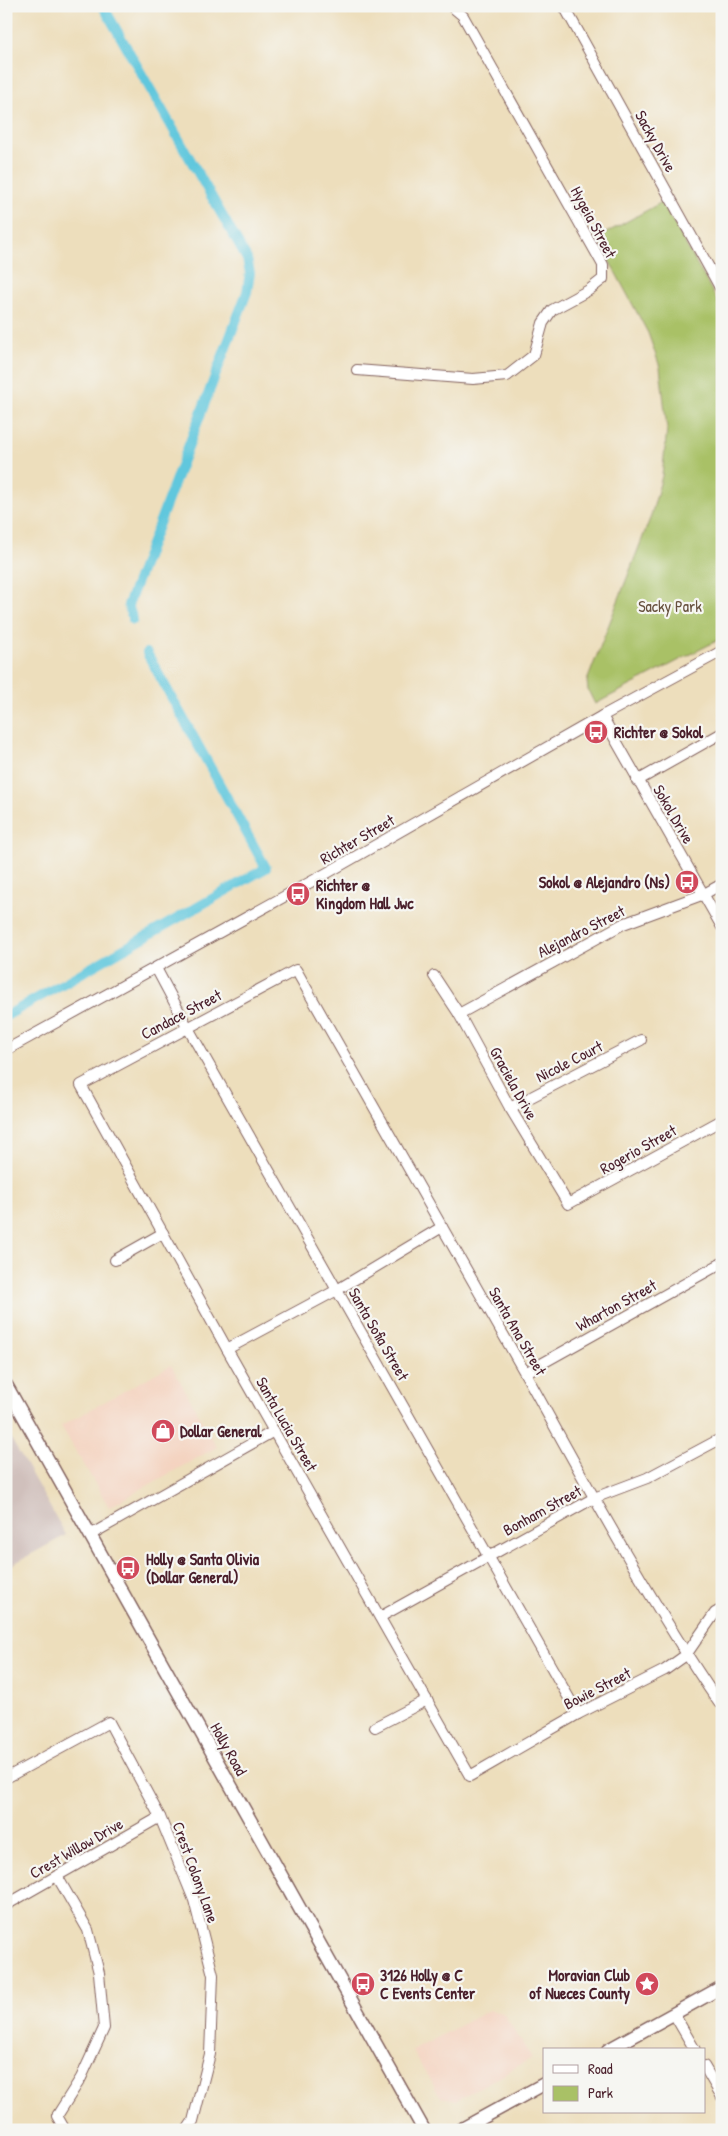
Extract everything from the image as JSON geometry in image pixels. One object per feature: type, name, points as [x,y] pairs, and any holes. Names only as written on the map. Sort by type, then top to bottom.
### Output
[{"type":"main road","name":"Holly Road","points":[[6,1385],[424,2130]]},
{"type":"main road","points":[[612,2048],[722,1988]]},
{"type":"main road","points":[[460,2130],[543,2085]]},
{"type":"street","name":"Hygeia Street","points":[[357,370],[473,379],[507,376],[534,355],[544,323],[552,310],[589,290],[603,280],[603,265],[598,256],[463,16],[450,6]]},
{"type":"street","name":"Sacky Drive","points":[[564,6],[722,291]]},
{"type":"street","name":"Richter Street","points":[[6,1050],[336,868],[602,716],[722,651]]},
{"type":"street","name":"Sokol Drive","points":[[602,716],[637,781],[722,927]]},
{"type":"street","points":[[637,781],[722,733]]},
{"type":"street","name":"Alejandro Street","points":[[459,1014],[623,924],[704,894],[722,884]]},
{"type":"street","name":"Santa Sofia Street","points":[[156,968],[188,1028],[578,1714]]},
{"type":"street","name":"Candace Street","points":[[81,1085],[296,970]]},
{"type":"street","name":"Santa Ana Street","points":[[296,970],[594,1498],[686,1655],[719,1703]]},
{"type":"street","name":"Graciela Drive","points":[[434,976],[459,1014],[510,1108],[568,1204]]},
{"type":"street","name":"Nicole Court","points":[[510,1108],[641,1040]]},
{"type":"street","name":"Santa Lucia Street","points":[[81,1085],[274,1431],[470,1776]]},
{"type":"street","name":"Rogerio Street","points":[[568,1204],[722,1120]]},
{"type":"street","points":[[228,1349],[337,1290],[442,1227]]},
{"type":"street","points":[[115,1260],[163,1233]]},
{"type":"street","name":"Wharton Street","points":[[525,1373],[722,1263]]},
{"type":"street","points":[[90,1535],[274,1431]]},
{"type":"street","name":"Bonham Street","points":[[380,1617],[594,1498],[647,1478],[722,1438]]},
{"type":"street","name":"Bowie Street","points":[[470,1776],[578,1714],[666,1670],[686,1655],[715,1613],[722,1609]]},
{"type":"street","points":[[376,1727],[427,1700]]},
{"type":"street","name":"Crest Colony Lane","points":[[6,1778],[109,1722],[160,1817],[194,1900],[213,1975],[210,2054],[193,2121],[187,2130]]},
{"type":"street","name":"Crest Willow Drive","points":[[6,1905],[160,1817]]},
{"type":"street","points":[[57,1876],[88,1930],[99,1973],[104,2028],[81,2078],[57,2116],[65,2130]]},
{"type":"street","points":[[674,2014],[694,2048]]},
{"type":"street","points":[[706,2069],[722,2097]]},
{"type":"shaded area","points":[[171,1365],[217,1447],[109,1507],[61,1426]]},
{"type":"shaded area","points":[[6,1430],[66,1535],[6,1568]]},
{"type":"shaded area","points":[[489,2010],[503,2013],[532,2058],[457,2100],[441,2097],[412,2051]]},
{"type":"green space","name":"Sacky Park","points":[[662,202],[722,309],[722,638],[595,704],[588,690],[587,681],[651,516],[662,476],[667,429],[660,367],[648,333],[597,238]]},
{"type":"waterway","points":[[103,6],[247,259],[250,273],[247,292],[128,605],[133,620]]},
{"type":"waterway","points":[[6,1016],[266,868],[147,653]]},
{"type":"place","name":"Richter @ Sokol","points":[[596,732]]},
{"type":"place","name":"Sokol @ Alejandro (Ns)","points":[[687,882]]},
{"type":"place","name":"Richter @ Kingdom Hall Jwc","points":[[298,894]]},
{"type":"place","name":"Dollar General","points":[[163,1431]]},
{"type":"place","name":"Holly @ Santa Olivia (Dollar General)","points":[[128,1568]]},
{"type":"place","name":"3126 Holly @ C C Events Center","points":[[363,1984]]},
{"type":"place","name":"Moravian Club of Nueces County","points":[[647,1984]]}]
